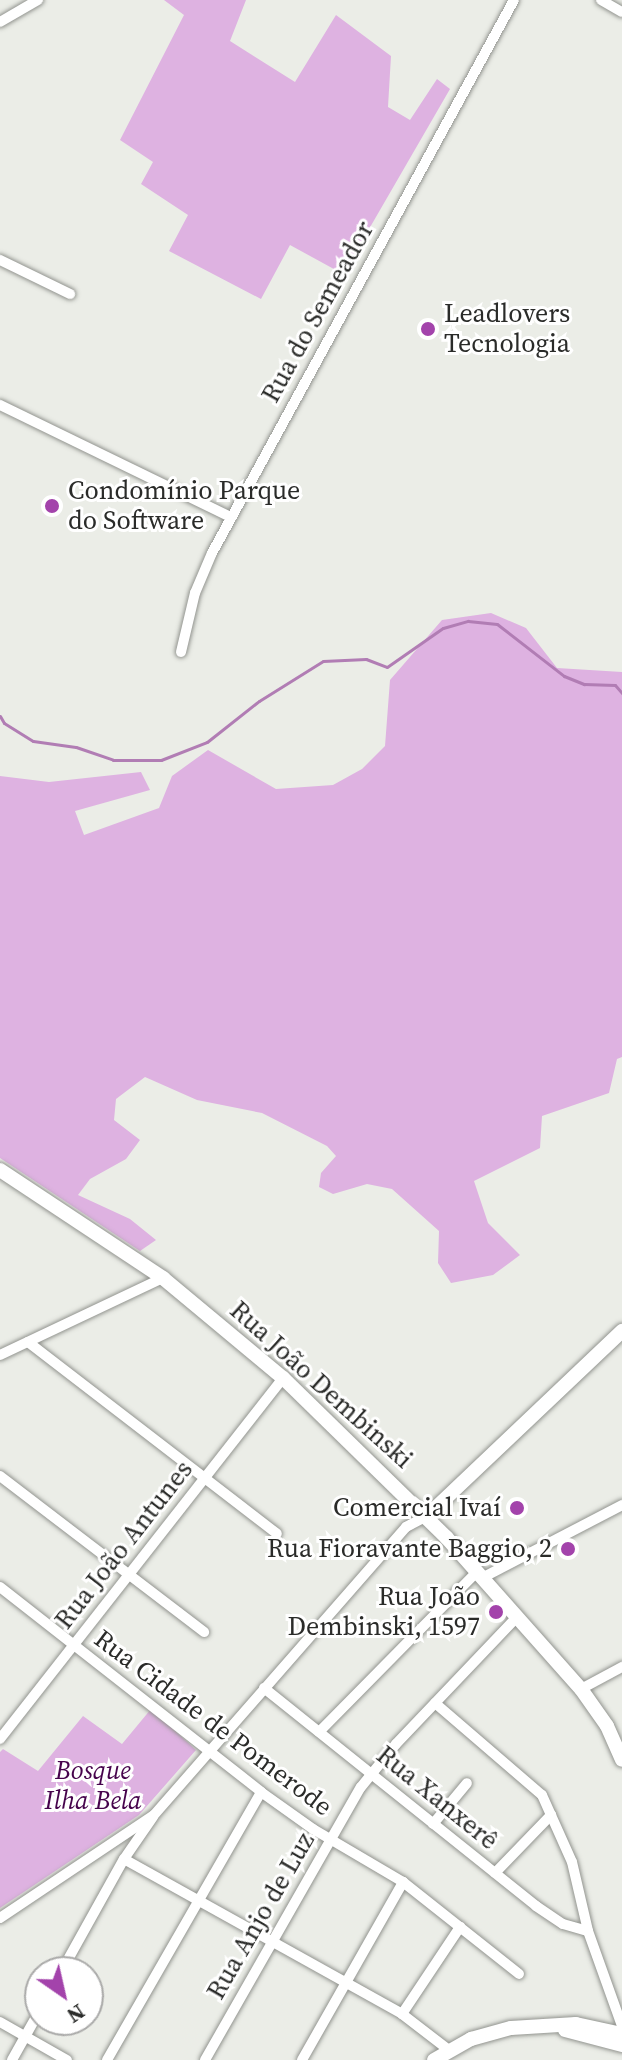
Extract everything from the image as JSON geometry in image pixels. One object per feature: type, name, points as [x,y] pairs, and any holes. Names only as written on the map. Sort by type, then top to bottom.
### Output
[{"type":"main road","name":"Rua João Dembinski","points":[[0,1170],[163,1278],[283,1378],[427,1516],[581,1689],[607,1726],[622,1760]]},
{"type":"main road","points":[[427,1516],[622,1331]]},
{"type":"main road","points":[[434,2060],[449,2050],[494,2031],[576,2024],[622,2034]]},
{"type":"main road","points":[[545,2026],[622,2045]]},
{"type":"street","points":[[0,22],[38,0]]},
{"type":"street","name":"Rua do Semeador","points":[[181,652],[195,593],[231,517],[514,0]]},
{"type":"street","points":[[601,0],[622,12]]},
{"type":"street","points":[[0,260],[70,294]]},
{"type":"street","points":[[0,405],[231,517]]},
{"type":"street","points":[[0,1355],[163,1278]]},
{"type":"street","points":[[28,1342],[277,1534]]},
{"type":"street","name":"Rua João Antunes","points":[[0,1739],[283,1378]]},
{"type":"street","points":[[0,1476],[204,1632]]},
{"type":"street","points":[[319,1732],[479,1575],[622,1505]]},
{"type":"street","points":[[70,1956],[124,1859],[154,1815],[406,1527],[427,1516]]},
{"type":"street","name":"Rua Cidade de Pomerode","points":[[0,1587],[261,1792],[330,1839],[403,1882],[519,1974]]},
{"type":"street","name":"Rua Anjo de Luz","points":[[205,2060],[330,1839],[371,1774],[517,1617]]},
{"type":"street","points":[[581,1689],[622,1667]]},
{"type":"street","name":"Rua Xanxerê","points":[[264,1688],[495,1873],[563,1924],[588,1931]]},
{"type":"street","points":[[435,1703],[537,1789],[551,1815],[576,1875],[588,1931],[620,2022],[602,2029]]},
{"type":"street","points":[[433,1824],[467,1783]]},
{"type":"street","points":[[107,2060],[261,1792]]},
{"type":"street","points":[[0,1918],[154,1815]]},
{"type":"street","points":[[495,1873],[551,1815]]},
{"type":"street","points":[[124,1859],[402,2014],[449,2050]]},
{"type":"street","points":[[302,2060],[403,1882]]},
{"type":"street","points":[[402,2014],[460,1927]]},
{"type":"street","points":[[0,2022],[67,2060]]},
{"type":"street","points":[[12,2060],[25,2037]]},
{"type":"green space","points":[[164,0],[246,0],[230,41],[295,82],[336,15],[391,56],[388,107],[410,120],[437,79],[450,89],[343,274],[290,245],[261,299],[169,251],[188,215],[141,184],[153,162],[120,140],[184,15]]},
{"type":"green space","points":[[491,613],[526,628],[557,668],[622,672],[622,1057],[617,1059],[609,1093],[542,1116],[540,1148],[474,1181],[488,1223],[520,1255],[493,1275],[451,1283],[438,1263],[439,1231],[392,1189],[367,1184],[333,1194],[319,1187],[321,1173],[336,1156],[327,1146],[262,1113],[197,1100],[145,1077],[116,1099],[114,1120],[140,1140],[126,1159],[90,1179],[78,1195],[130,1219],[156,1240],[140,1251],[0,1158],[0,776],[49,782],[141,772],[150,790],[75,811],[84,835],[159,808],[172,776],[208,750],[276,789],[333,785],[362,769],[385,746],[390,680],[442,620]]},
{"type":"green space","name":"Bosque Ilha Bela","points":[[151,1709],[196,1750],[139,1815],[0,1908],[0,1752],[3,1749],[38,1771],[83,1716],[122,1744]]},
{"type":"waterway","points":[[0,716],[4,723],[33,741],[76,747],[113,760],[161,760],[207,742],[259,701],[323,661],[366,659],[387,667],[443,628],[468,621],[497,624],[564,676],[584,684],[615,685],[622,693]]},
{"type":"place","name":"Leadlovers Tecnologia","points":[[428,329]]},
{"type":"place","name":"Condomínio Parque do Software","points":[[52,506]]},
{"type":"place","name":"Comercial Ivaí","points":[[517,1508]]},
{"type":"place","name":"Rua Fioravante Baggio, 2","points":[[568,1549]]},
{"type":"place","name":"Rua João Dembinski, 1597","points":[[496,1612]]}]
